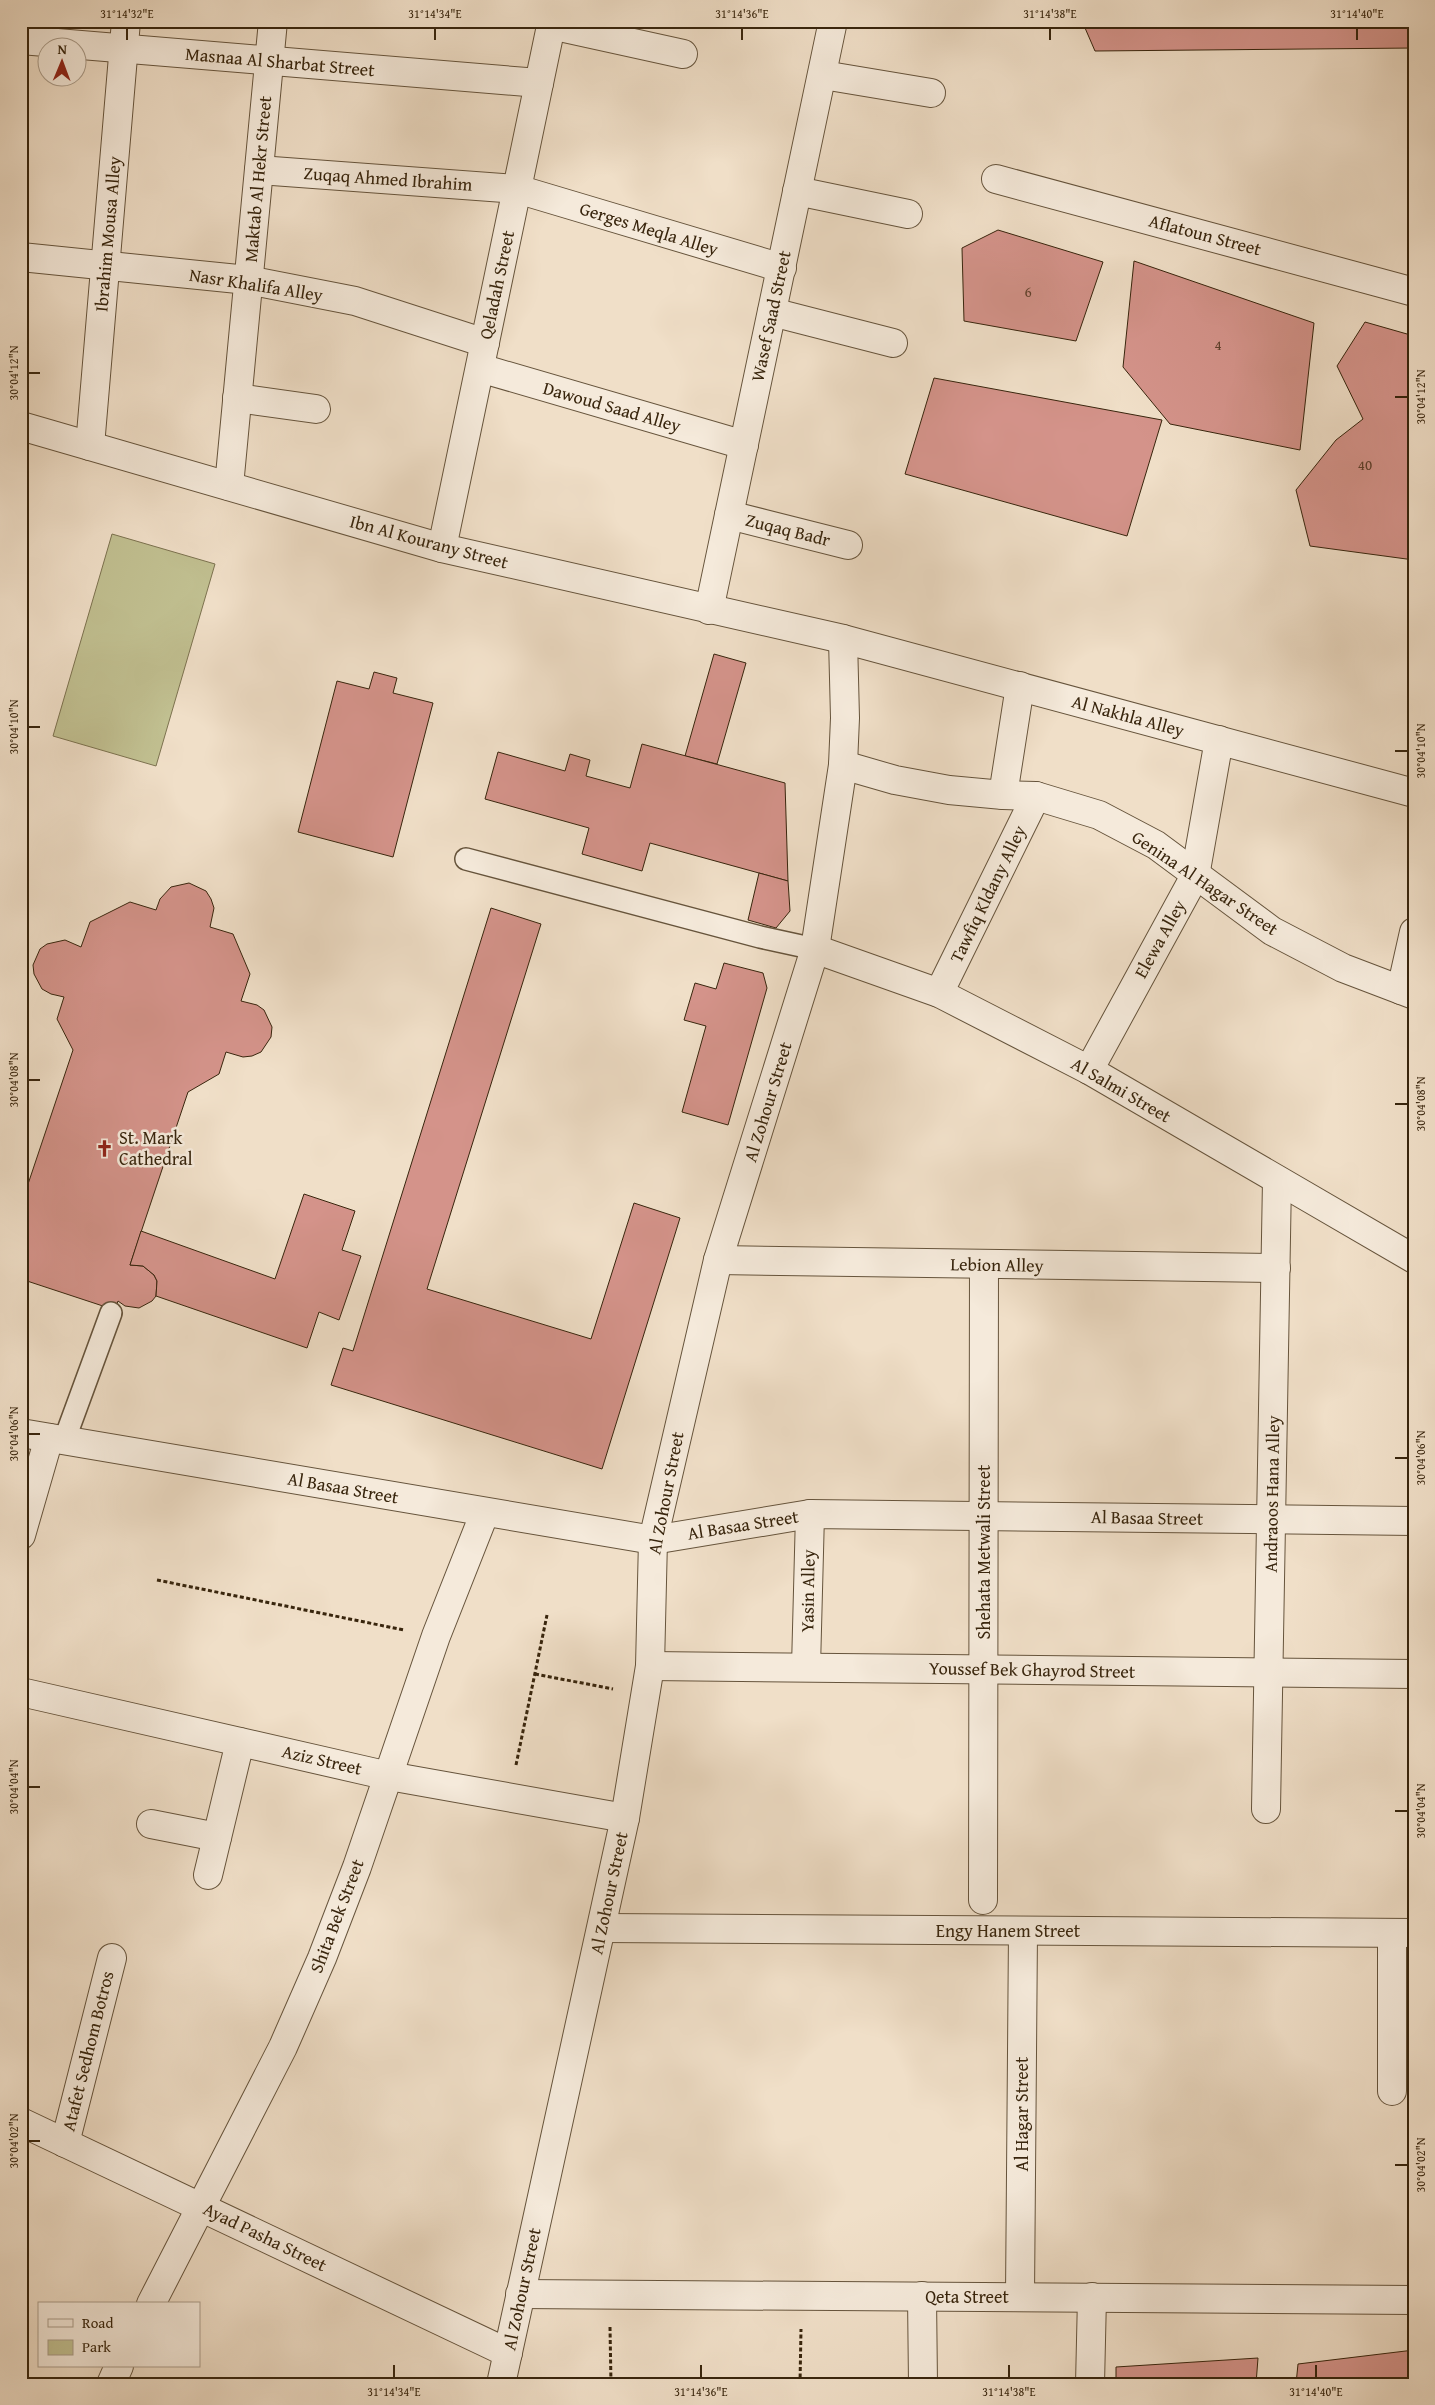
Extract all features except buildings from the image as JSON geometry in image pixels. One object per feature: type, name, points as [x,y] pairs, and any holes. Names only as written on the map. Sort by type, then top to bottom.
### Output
[{"type":"street","name":"Ibrahim Mousa Alley","points":[[90,446],[126,21]]},
{"type":"street","name":"Maktab Al Hekr Street","points":[[229,486],[273,21]]},
{"type":"street","name":"Wasef Saad Street","points":[[709,610],[823,75],[831,22]]},
{"type":"street","points":[[552,23],[683,54]]},
{"type":"street","name":"Qeladah Street","points":[[442,548],[552,23]]},
{"type":"street","name":"Masnaa Al Sharbat Street","points":[[21,40],[539,83]]},
{"type":"street","points":[[823,75],[931,92]]},
{"type":"street","name":"Zuqaq Ahmed Ibrahim","points":[[259,170],[517,189]]},
{"type":"street","name":"Aflatoun Street","points":[[996,179],[1414,292]]},
{"type":"street","name":"Gerges Meqla Alley","points":[[517,189],[782,268]]},
{"type":"street","points":[[797,191],[908,214]]},
{"type":"street","name":"Nasr Khalifa Alley","points":[[21,257],[248,280],[355,301],[482,356]]},
{"type":"street","points":[[772,312],[893,342]]},
{"type":"street","name":"Dawoud Saad Alley","points":[[482,356],[744,445]]},
{"type":"street","points":[[237,398],[316,409]]},
{"type":"street","name":"Ibn Al Kourany Street","points":[[21,426],[442,548],[843,639]]},
{"type":"street","name":"Zuqaq Badr","points":[[729,515],[848,545]]},
{"type":"street","name":"Al Nakhla Alley","points":[[843,639],[1414,793]]},
{"type":"street","name":"Al Zohour Street","points":[[501,2384],[625,1818],[650,1666],[653,1540],[718,1260],[815,950],[843,765],[845,718],[843,639]]},
{"type":"street","points":[[1003,795],[1020,686]]},
{"type":"street","name":"Elewa Alley","points":[[1089,1070],[1195,876],[1219,740]]},
{"type":"street","name":"Genina Al Hagar Street","points":[[843,765],[895,780],[949,790],[1036,796],[1099,815],[1156,845],[1195,876],[1272,931],[1343,968],[1407,992]]},
{"type":"street","name":"Tawfiq Kldany Alley","points":[[939,993],[1036,796]]},
{"type":"street","points":[[1407,992],[1414,932]]},
{"type":"street","name":"Al Salmi Street","points":[[815,950],[939,993],[1089,1070],[1414,1259]]},
{"type":"street","name":"Andraoos Hana Alley","points":[[1266,1809],[1270,1673],[1276,1180]]},
{"type":"street","name":"Lebion Alley","points":[[718,1260],[1276,1268]]},
{"type":"street","name":"Shehata Metwali Street","points":[[983,1900],[984,1265]]},
{"type":"street","name":"Al Basaa Street","points":[[21,1434],[653,1540],[810,1514],[1414,1521]]},
{"type":"street","points":[[21,1535],[56,1440]]},
{"type":"street","name":"Shita Bek Street","points":[[152,2302],[283,2047],[339,1912],[389,1776],[436,1636],[485,1512]]},
{"type":"street","name":"Yasin Alley","points":[[806,1667],[810,1514]]},
{"type":"street","name":"Youssef Bek Ghayrod Street","points":[[650,1666],[1414,1674]]},
{"type":"street","name":"Aziz Street","points":[[21,1692],[389,1776],[625,1818]]},
{"type":"street","points":[[208,1876],[240,1742]]},
{"type":"street","points":[[151,1824],[217,1838]]},
{"type":"street","name":"Engy Hanem Street","points":[[602,1928],[1403,1933]]},
{"type":"street","name":"Al Hagar Street","points":[[1020,2297],[1023,1931]]},
{"type":"street","points":[[1392,2092],[1403,1933]]},
{"type":"street","name":"Atafet Sedhom Botros","points":[[65,2143],[112,1958]]},
{"type":"street","name":"Ayad Pasha Street","points":[[21,2122],[508,2354]]},
{"type":"street","name":"Qeta Street","points":[[520,2294],[1414,2300]]},
{"type":"street","points":[[922,2296],[923,2384]]},
{"type":"street","points":[[1090,2384],[1092,2298]]},
{"type":"street","points":[[111,2384],[119,2368]]},
{"type":"lane","points":[[466,859],[815,950]]},
{"type":"lane","points":[[56,1440],[111,1313]]},
{"type":"path","points":[[157,1580],[436,1636]]},
{"type":"path","points":[[510,1797],[547,1615]]},
{"type":"path","points":[[534,1674],[646,1695]]},
{"type":"path","points":[[610,2294],[611,2384]]},
{"type":"path","points":[[800,2384],[801,2296]]},
{"type":"green space","points":[[112,534],[215,564],[156,766],[53,736]]},
{"type":"place","name":"St. Mark Cathedral","points":[[105,1148]]}]
